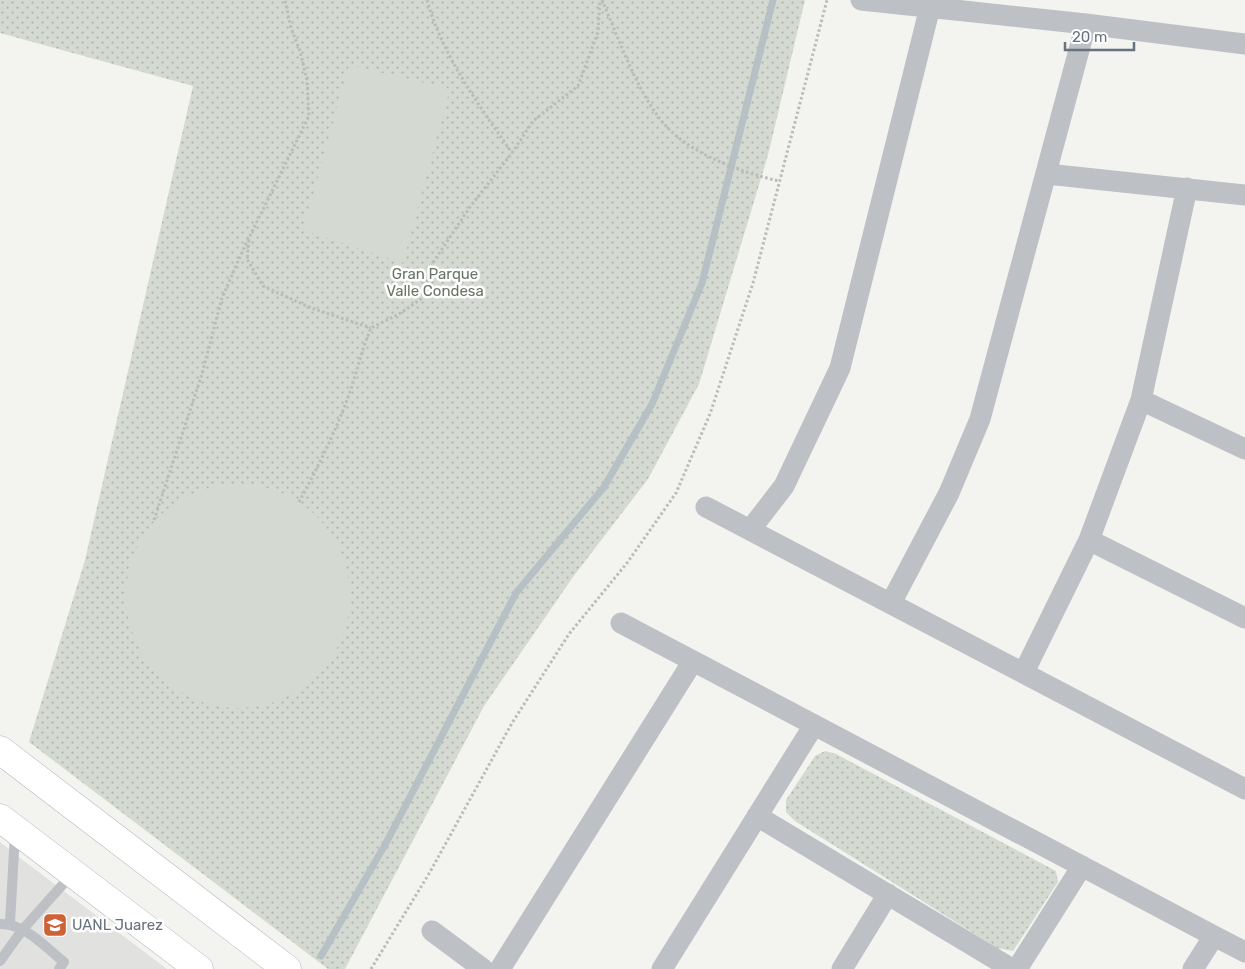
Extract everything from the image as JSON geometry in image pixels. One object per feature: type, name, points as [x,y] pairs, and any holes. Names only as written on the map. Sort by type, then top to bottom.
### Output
[{"type":"street","points":[[861,0],[1086,24],[1245,44]]},
{"type":"street","points":[[750,530],[784,486],[840,368],[930,7]]},
{"type":"street","points":[[891,604],[949,493],[980,419],[1086,24]]},
{"type":"street","points":[[1047,174],[1245,195]]},
{"type":"street","points":[[1024,672],[1089,540],[1141,400],[1187,188]]},
{"type":"street","points":[[1141,400],[1245,449]]},
{"type":"street","points":[[706,506],[1245,789]]},
{"type":"street","points":[[1089,540],[1245,618]]},
{"type":"street","points":[[621,623],[1245,952]]},
{"type":"street","points":[[500,969],[693,661]]},
{"type":"street","points":[[662,969],[814,725]]},
{"type":"street","points":[[0,750],[287,969]]},
{"type":"street","points":[[757,816],[1012,969]]},
{"type":"street","points":[[8,824],[199,969]]},
{"type":"street","points":[[1017,969],[1082,866]]},
{"type":"street","points":[[842,969],[888,894]]},
{"type":"street","points":[[432,931],[483,969]]},
{"type":"street","points":[[1194,969],[1214,936]]},
{"type":"lane","points":[[8,824],[5,924],[23,929],[64,962],[59,969]]},
{"type":"lane","points":[[0,961],[23,929],[74,873]]},
{"type":"path","points":[[154,520],[202,374],[222,298],[249,237],[309,116],[307,80],[300,51],[291,28],[285,0]]},
{"type":"path","points":[[427,0],[447,51],[471,93],[512,153]]},
{"type":"path","points":[[299,502],[324,455],[352,386],[362,350],[372,328],[399,314],[421,299],[434,261],[470,207],[512,153],[533,121],[578,86],[598,32],[601,0]]},
{"type":"path","points":[[601,0],[637,81],[656,113],[671,132],[699,151],[754,175],[779,180]]},
{"type":"path","points":[[371,969],[430,872],[512,723],[569,634],[627,563],[676,493],[710,414],[753,283],[826,0]]},
{"type":"path","points":[[249,237],[247,259],[263,286],[311,308],[372,328]]},
{"type":"shaded area","name":"UANL Juarez","points":[[0,842],[20,858],[167,969],[0,969]]},
{"type":"green space","name":"Gran Parque Valle Condesa","points":[[0,0],[805,0],[768,155],[699,384],[648,479],[573,577],[484,706],[345,969],[328,969],[29,742],[85,560],[193,86],[0,33]]},
{"type":"green space","points":[[349,65],[450,89],[403,263],[303,230]]},
{"type":"green space","points":[[227,484],[249,484],[281,492],[291,497],[309,509],[325,525],[342,553],[348,574],[350,596],[348,618],[342,639],[325,667],[309,683],[281,700],[249,708],[227,708],[195,700],[185,695],[167,683],[151,667],[134,639],[126,607],[126,585],[134,553],[139,543],[151,525],[167,509],[195,492]]},
{"type":"green space","points":[[825,751],[836,754],[1056,871],[1058,882],[1013,951],[997,948],[795,821],[786,812],[786,800],[815,756]]},
{"type":"waterway","points":[[321,956],[386,843],[516,593],[604,487],[652,404],[702,283],[773,0]]},
{"type":"place","name":"UANL Juarez","points":[[55,925]]}]
